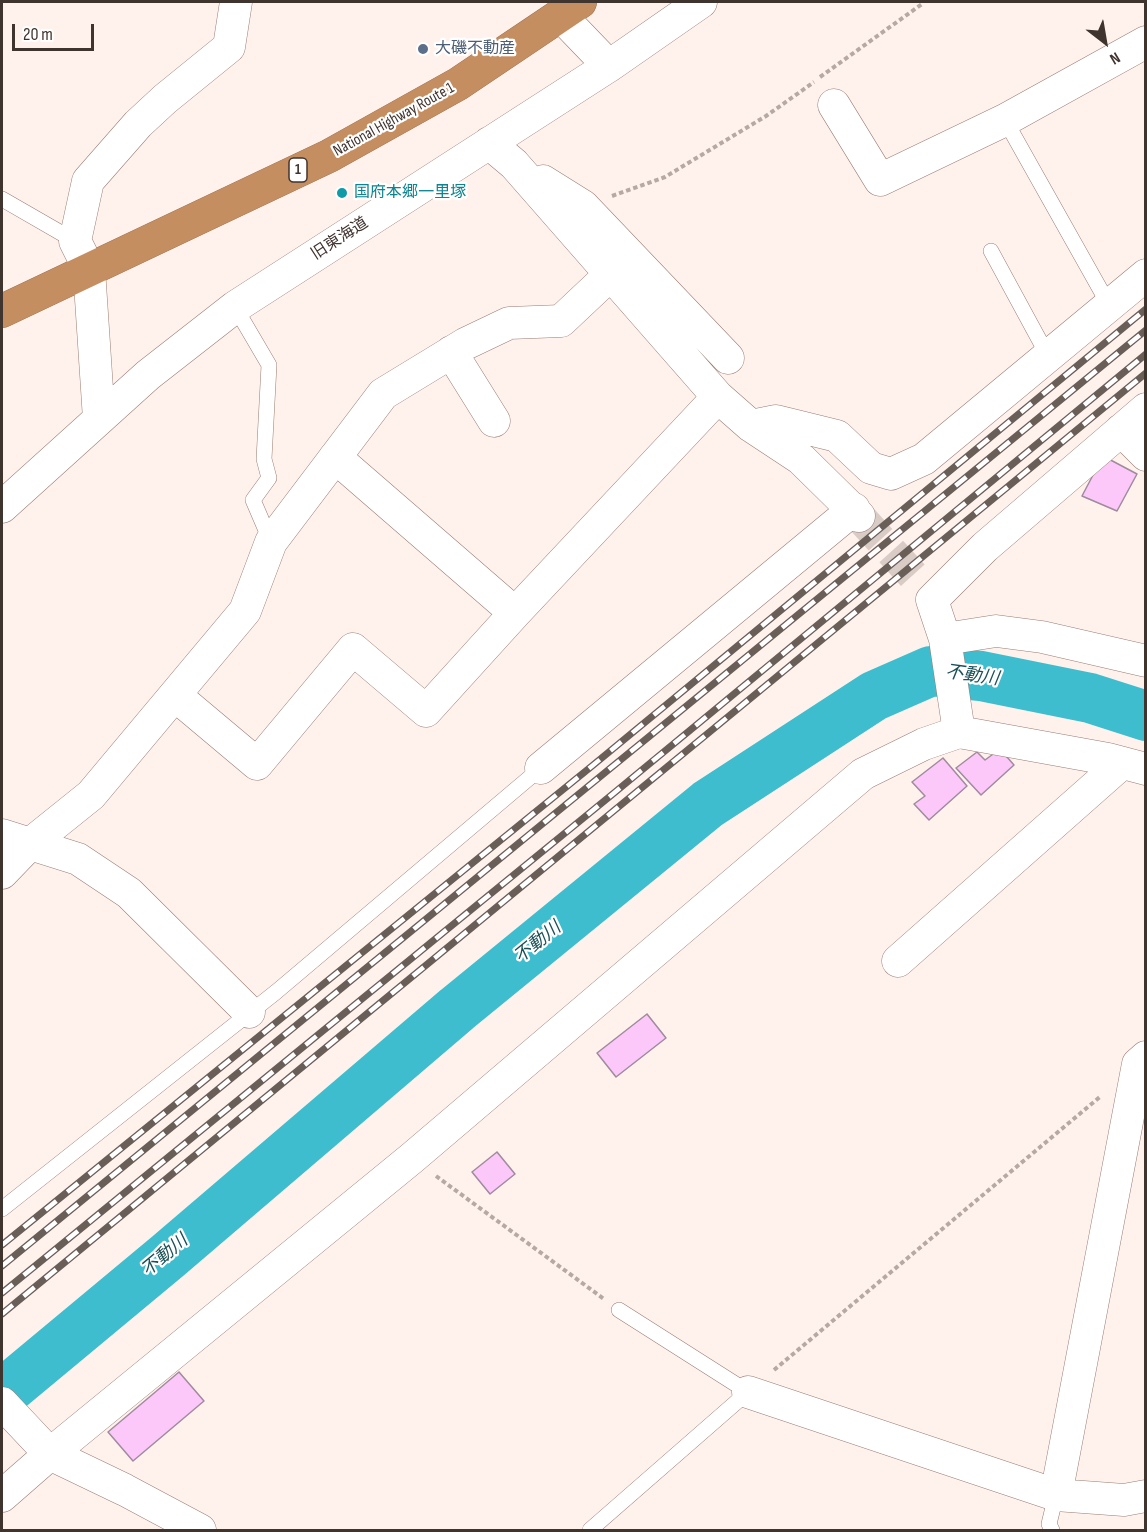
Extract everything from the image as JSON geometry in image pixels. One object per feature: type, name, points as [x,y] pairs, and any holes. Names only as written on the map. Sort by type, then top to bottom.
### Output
[{"type":"highway","name":"National Highway Route 1","points":[[2,311],[82,255],[329,156],[458,84],[565,6]]},
{"type":"street","points":[[99,419],[82,255],[88,181],[145,118],[229,47],[236,2]]},
{"type":"street","name":"旧東海道","points":[[2,507],[148,375],[235,307],[609,66],[701,2]]},
{"type":"street","points":[[565,6],[609,66]]},
{"type":"street","points":[[834,105],[880,180],[1005,120],[1146,42]]},
{"type":"street","points":[[489,143],[514,164],[718,396],[751,426],[801,459],[857,513],[541,768]]},
{"type":"street","points":[[514,164],[583,206],[728,358]]},
{"type":"street","points":[[2,873],[16,840],[92,795],[245,611],[271,542],[383,394],[451,352],[509,323],[561,321],[612,273]]},
{"type":"street","points":[[751,426],[776,421],[837,436],[871,468],[891,474],[924,459],[1146,275]]},
{"type":"street","points":[[451,352],[494,421]]},
{"type":"street","points":[[176,696],[257,765],[353,650],[426,711],[718,396]]},
{"type":"street","points":[[959,732],[945,639],[925,590],[985,547],[1146,410]]},
{"type":"street","points":[[1121,430],[1146,455]]},
{"type":"street","points":[[335,457],[515,613]]},
{"type":"street","points":[[945,639],[996,631],[1041,637],[1146,661]]},
{"type":"street","points":[[2,1496],[50,1454],[412,1158],[863,774],[924,744],[959,732],[1134,766]]},
{"type":"street","points":[[898,961],[1134,766]]},
{"type":"street","points":[[16,840],[78,859],[129,893],[249,1012]]},
{"type":"street","points":[[1056,1495],[1138,1064],[1146,1057]]},
{"type":"street","points":[[748,1392],[1056,1495],[1124,1500],[1146,1496]]},
{"type":"street","points":[[2,1403],[50,1454],[200,1530]]},
{"type":"lane","points":[[1005,120],[1109,305]]},
{"type":"lane","points":[[2,199],[82,255]]},
{"type":"lane","points":[[991,251],[1048,356]]},
{"type":"lane","points":[[235,307],[269,365],[264,459],[269,478],[253,500],[271,542]]},
{"type":"lane","points":[[2,1209],[249,1012],[541,768]]},
{"type":"lane","points":[[590,1530],[748,1392],[620,1310]]},
{"type":"lane","points":[[1052,1530],[1049,1524],[1056,1495]]},
{"type":"path","points":[[583,206],[665,177],[766,116],[922,4]]},
{"type":"path","points":[[748,1392],[1102,1095]]},
{"type":"path","points":[[412,1158],[620,1310]]},
{"type":"building","points":[[1103,456],[1137,474],[1117,511],[1082,496]]},
{"type":"building","points":[[1000,749],[1014,765],[981,795],[956,768],[977,752],[985,760]]},
{"type":"building","points":[[943,758],[967,786],[929,820],[914,804],[925,796],[912,782]]},
{"type":"building","points":[[647,1014],[666,1038],[616,1077],[597,1053]]},
{"type":"building","points":[[497,1152],[515,1174],[490,1194],[472,1172]]},
{"type":"building","points":[[179,1372],[204,1401],[133,1461],[108,1432]]},
{"type":"waterway","name":"不動川","points":[[2,1394],[168,1256],[457,1009],[708,804],[874,696],[931,671],[981,676],[1090,698],[1146,716]]},
{"type":"tunnel","points":[[859,516],[918,581]]},
{"type":"railway","points":[[2,1245],[592,766],[1146,309]]},
{"type":"railway","points":[[2,1266],[1146,330]]},
{"type":"railway","points":[[2,1293],[614,793],[1146,354]]},
{"type":"railway","points":[[2,1314],[1146,373]]},
{"type":"place","name":"大磯不動産","points":[[423,49]]},
{"type":"place","name":"国府本郷一里塚","points":[[342,193]]}]
